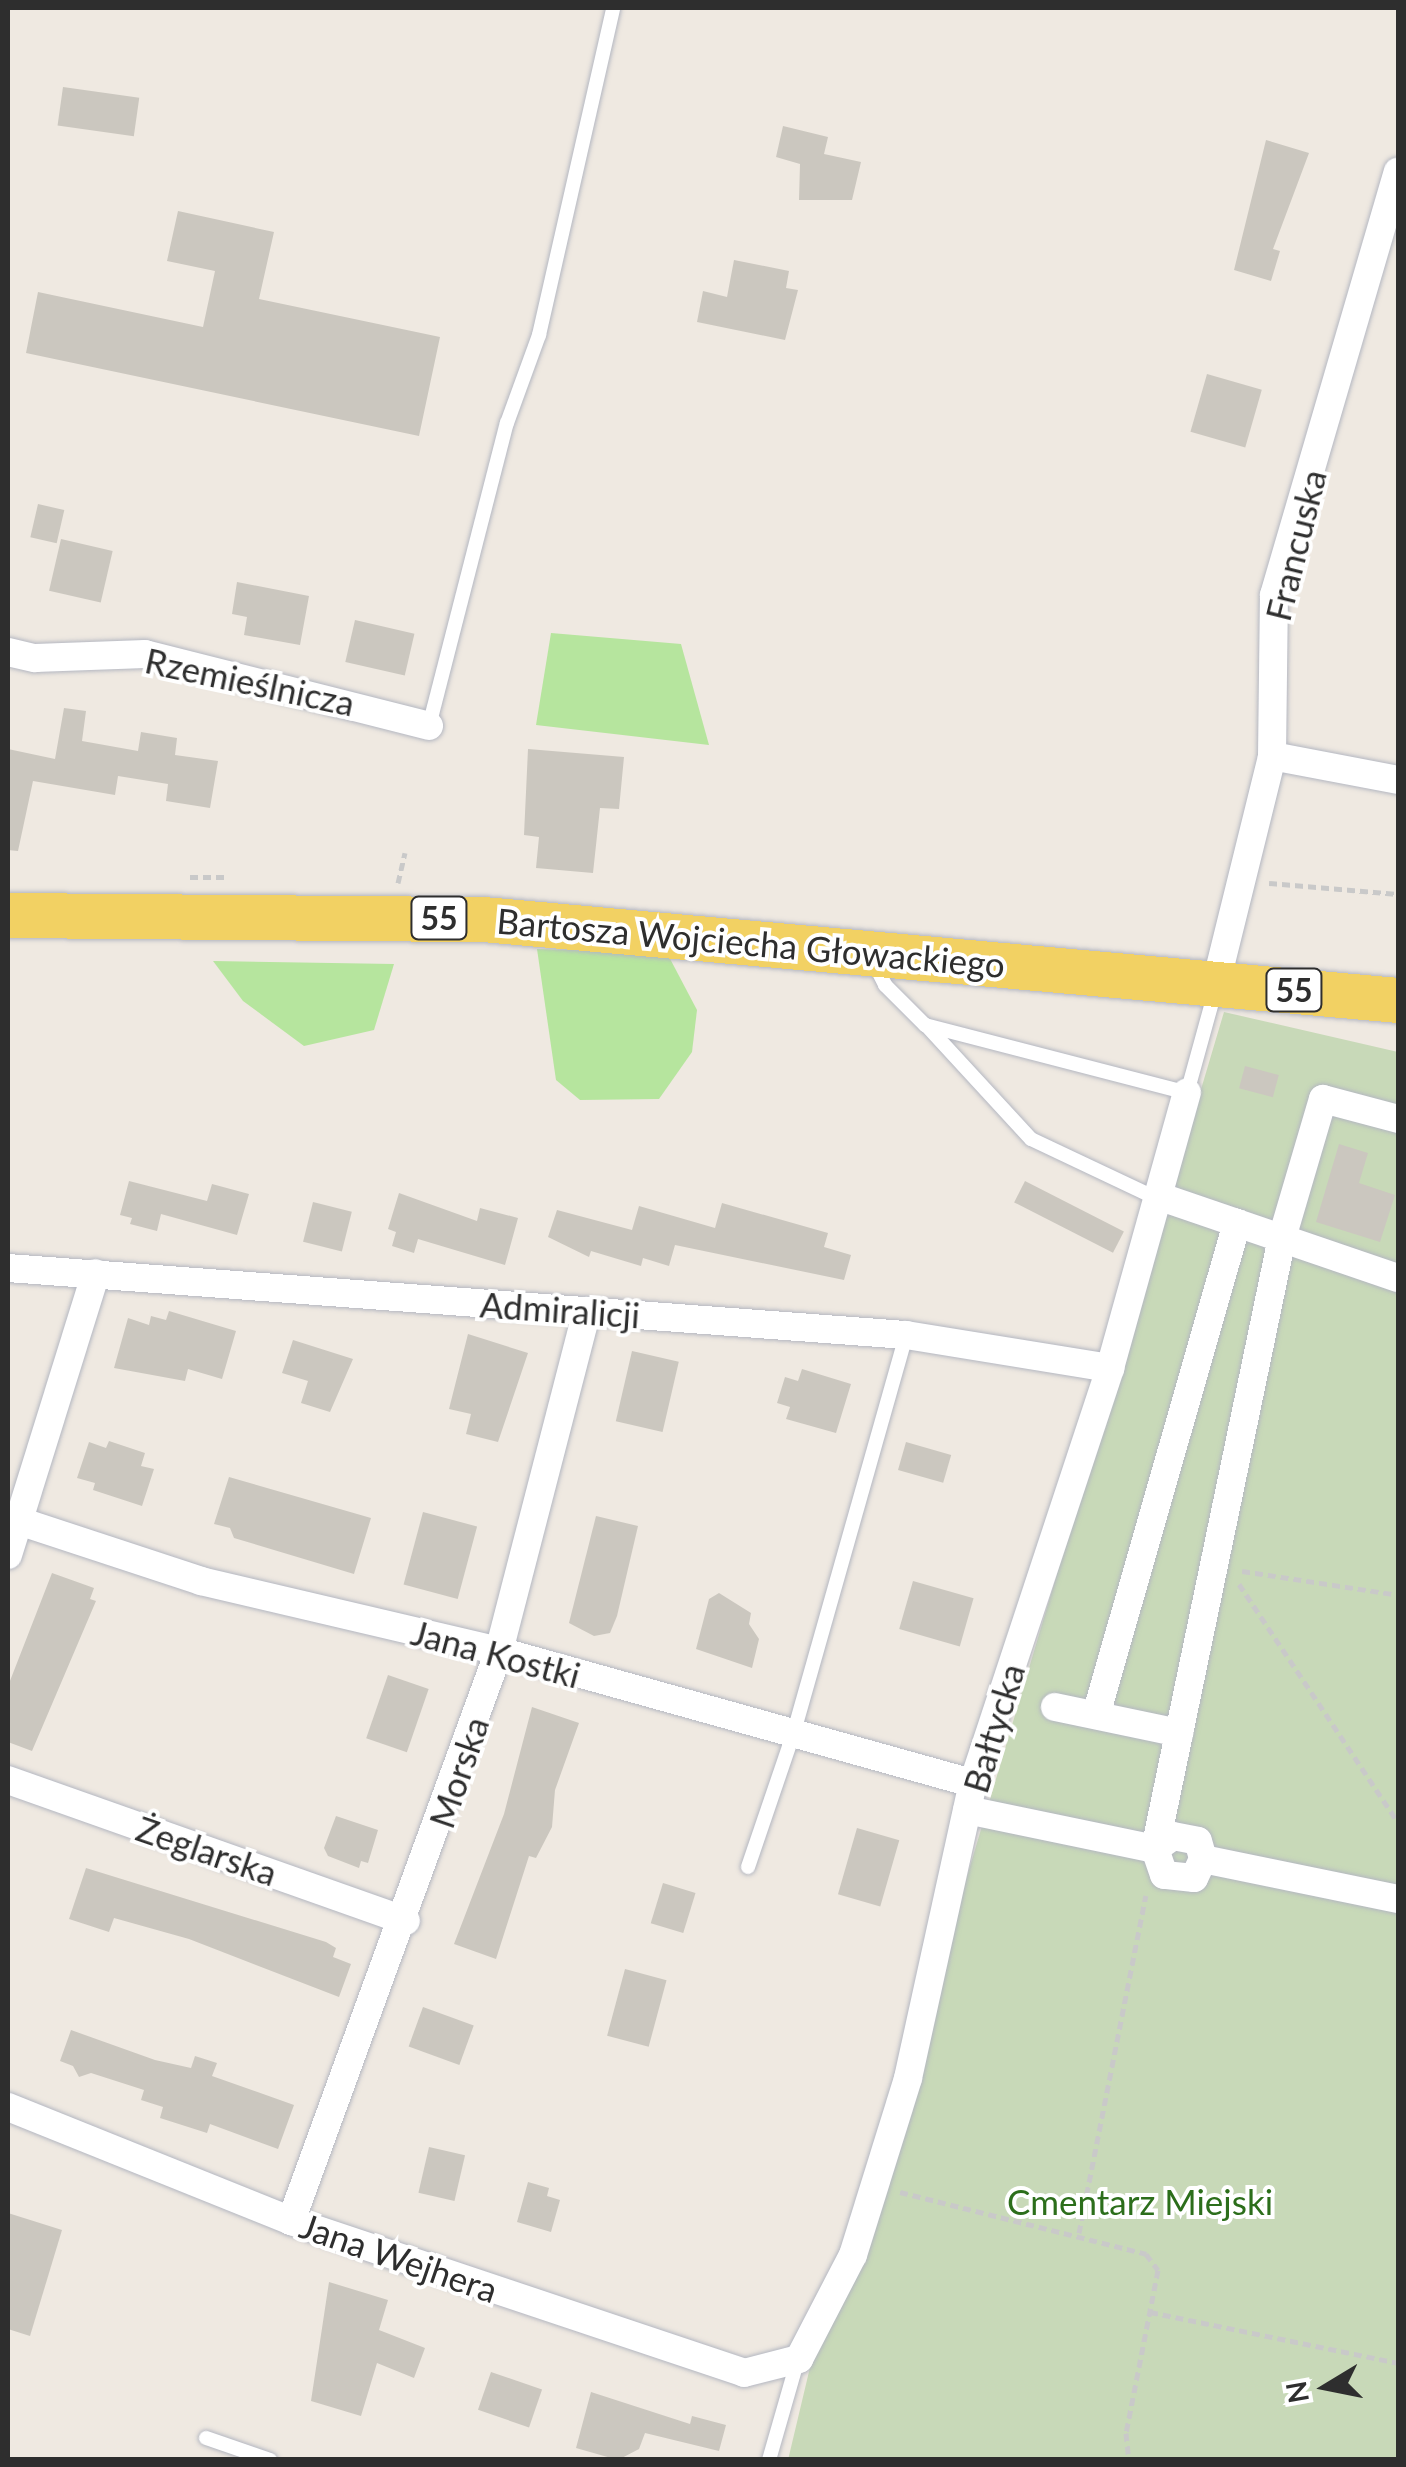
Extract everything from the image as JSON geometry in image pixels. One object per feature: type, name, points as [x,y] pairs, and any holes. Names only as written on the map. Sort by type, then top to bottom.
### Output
[{"type":"main road","name":"Bartosza Wojciecha Głowackiego","points":[[8,916],[483,919],[1386,999]]},
{"type":"street","name":"Francuska","points":[[1216,983],[1272,756],[1274,595],[1398,172]]},
{"type":"street","name":"Rzemieślnicza","points":[[8,652],[35,658],[144,654],[429,726]]},
{"type":"street","points":[[1272,756],[1398,780]]},
{"type":"street","name":"Bałtycka","points":[[798,2358],[853,2255],[875,2186],[917,2048],[970,1796],[1110,1368],[1187,1094]]},
{"type":"street","points":[[1155,1849],[1282,1238],[1323,1099],[1398,1119]]},
{"type":"street","points":[[1160,1199],[1398,1278]]},
{"type":"street","points":[[1096,1715],[1237,1223]]},
{"type":"street","name":"Admiralicji","points":[[8,1268],[906,1335],[1110,1368]]},
{"type":"street","points":[[8,1555],[96,1273]]},
{"type":"street","name":"Morska","points":[[291,2221],[406,1921],[500,1651],[587,1310]]},
{"type":"street","name":"Jana Kostki","points":[[19,1521],[201,1581],[500,1651],[793,1735],[970,1796],[1155,1849],[1173,1836],[1198,1842],[1203,1858],[1398,1899]]},
{"type":"street","points":[[1054,1707],[1179,1733]]},
{"type":"street","name":"Żeglarska","points":[[8,1780],[406,1921]]},
{"type":"street","name":"Jana Wejhera","points":[[8,2107],[291,2221],[744,2373],[798,2358]]},
{"type":"lane","points":[[429,726],[507,423],[539,335],[613,8]]},
{"type":"lane","points":[[869,953],[885,984],[1031,1139],[1160,1199]]},
{"type":"lane","points":[[925,1025],[1187,1094],[1216,983]]},
{"type":"lane","points":[[748,1866],[793,1735],[906,1335]]},
{"type":"lane","points":[[769,2460],[798,2358]]},
{"type":"lane","points":[[206,2438],[270,2460]]},
{"type":"path","points":[[397,886],[405,853]]},
{"type":"path","points":[[1241,881],[1398,894]]},
{"type":"path","points":[[1398,1595],[1229,1569],[1398,1822]]},
{"type":"path","points":[[1079,2234],[1155,1849]]},
{"type":"path","points":[[875,2186],[1079,2234],[1146,2254],[1158,2270],[1126,2433],[1129,2460]]},
{"type":"path","points":[[1150,2312],[1398,2363]]},
{"type":"green space","points":[[551,633],[681,644],[709,745],[536,725]]},
{"type":"green space","points":[[537,949],[667,953],[697,1010],[692,1052],[659,1099],[580,1100],[556,1080]]},
{"type":"green space","points":[[213,961],[394,964],[374,1030],[304,1046],[243,1001]]},
{"type":"green space","name":"Cmentarz Miejski","points":[[1224,1012],[1398,1052],[1398,2459],[788,2460],[821,2321],[938,1974]]},
{"type":"building","points":[[63,87],[139,98],[134,136],[58,126]]},
{"type":"building","points":[[783,126],[828,137],[824,154],[861,162],[852,200],[799,200],[800,164],[776,157]]},
{"type":"building","points":[[1266,140],[1309,153],[1273,249],[1280,251],[1271,281],[1234,270]]},
{"type":"building","points":[[178,211],[274,232],[259,299],[440,337],[419,436],[26,353],[38,292],[203,327],[215,271],[167,261]]},
{"type":"building","points":[[734,260],[789,271],[786,288],[798,290],[785,340],[697,322],[703,291],[727,297]]},
{"type":"building","points":[[1207,374],[1262,390],[1245,447],[1190,432]]},
{"type":"building","points":[[38,504],[64,510],[57,543],[30,537]]},
{"type":"building","points":[[61,539],[113,551],[101,603],[49,591]]},
{"type":"building","points":[[237,582],[309,596],[300,645],[244,635],[247,617],[232,614]]},
{"type":"building","points":[[355,620],[414,634],[405,676],[345,662]]},
{"type":"building","points":[[64,708],[86,711],[82,741],[138,751],[141,732],[177,738],[175,755],[218,761],[210,808],[166,801],[168,784],[118,776],[115,795],[33,781],[18,851],[8,850],[8,749],[55,759]]},
{"type":"building","points":[[528,749],[624,757],[619,809],[600,808],[593,873],[536,868],[539,837],[524,835]]},
{"type":"building","points":[[1245,1066],[1279,1075],[1273,1097],[1239,1088]]},
{"type":"building","points":[[1339,1144],[1368,1153],[1359,1183],[1395,1195],[1380,1242],[1316,1222]]},
{"type":"building","points":[[129,1181],[207,1201],[212,1184],[249,1194],[237,1235],[161,1214],[157,1231],[130,1224],[132,1218],[120,1215]]},
{"type":"building","points":[[1025,1181],[1124,1231],[1113,1253],[1014,1202]]},
{"type":"building","points":[[399,1193],[477,1221],[480,1208],[518,1218],[505,1265],[418,1239],[414,1253],[392,1246],[396,1232],[388,1229]]},
{"type":"building","points":[[313,1202],[352,1212],[342,1251],[303,1242]]},
{"type":"building","points":[[722,1203],[828,1233],[824,1247],[851,1255],[844,1280],[675,1245],[669,1266],[643,1258],[641,1266],[591,1251],[589,1257],[548,1237],[557,1210],[632,1230],[639,1206],[715,1228]]},
{"type":"building","points":[[169,1311],[236,1331],[222,1379],[188,1369],[185,1381],[114,1368],[128,1318],[149,1325],[151,1316],[166,1320]]},
{"type":"building","points":[[468,1334],[528,1353],[498,1442],[466,1434],[471,1414],[449,1409]]},
{"type":"building","points":[[293,1340],[353,1359],[330,1412],[301,1403],[308,1381],[282,1373]]},
{"type":"building","points":[[632,1351],[679,1362],[663,1432],[616,1421]]},
{"type":"building","points":[[802,1369],[851,1384],[836,1433],[786,1419],[790,1407],[777,1403],[785,1377],[798,1381]]},
{"type":"building","points":[[109,1441],[145,1453],[141,1466],[154,1469],[142,1506],[93,1490],[95,1483],[77,1478],[89,1442],[106,1448]]},
{"type":"building","points":[[906,1442],[951,1455],[943,1483],[898,1470]]},
{"type":"building","points":[[229,1477],[371,1518],[354,1574],[234,1538],[230,1528],[214,1524]]},
{"type":"building","points":[[423,1512],[477,1526],[458,1599],[404,1584]]},
{"type":"building","points":[[596,1516],[638,1526],[617,1616],[610,1633],[594,1636],[569,1623]]},
{"type":"building","points":[[52,1573],[94,1588],[90,1599],[96,1601],[32,1751],[8,1742],[8,1686]]},
{"type":"building","points":[[913,1581],[974,1598],[960,1646],[899,1629]]},
{"type":"building","points":[[719,1593],[751,1613],[749,1624],[759,1639],[752,1668],[696,1649],[709,1599]]},
{"type":"building","points":[[388,1675],[429,1689],[407,1752],[366,1738]]},
{"type":"building","points":[[532,1707],[579,1723],[555,1790],[552,1827],[536,1858],[529,1856],[496,1959],[454,1944],[504,1814]]},
{"type":"building","points":[[336,1816],[378,1830],[368,1863],[361,1861],[359,1868],[328,1856],[324,1848]]},
{"type":"building","points":[[857,1828],[899,1840],[880,1906],[838,1894]]},
{"type":"building","points":[[86,1868],[326,1942],[336,1948],[333,1957],[351,1964],[339,1997],[189,1939],[114,1918],[109,1932],[69,1919]]},
{"type":"building","points":[[663,1883],[696,1893],[683,1933],[651,1923]]},
{"type":"building","points":[[625,1969],[667,1980],[649,2047],[607,2036]]},
{"type":"building","points":[[423,2007],[474,2025],[459,2065],[409,2046]]},
{"type":"building","points":[[71,2030],[155,2060],[191,2068],[195,2056],[217,2063],[212,2076],[294,2105],[278,2149],[210,2124],[207,2133],[160,2118],[163,2107],[141,2100],[144,2090],[91,2073],[79,2077],[73,2066],[60,2061]]},
{"type":"building","points":[[429,2147],[465,2155],[454,2201],[418,2193]]},
{"type":"building","points":[[528,2182],[549,2188],[547,2196],[560,2200],[551,2232],[517,2222]]},
{"type":"building","points":[[8,2213],[62,2230],[30,2336],[8,2329]]},
{"type":"building","points":[[329,2282],[388,2300],[379,2330],[425,2348],[414,2378],[377,2363],[361,2416],[311,2401]]},
{"type":"building","points":[[491,2372],[542,2390],[529,2427],[478,2410]]},
{"type":"building","points":[[591,2392],[690,2424],[692,2416],[726,2425],[719,2451],[645,2433],[639,2449],[618,2460],[576,2448]]}]
